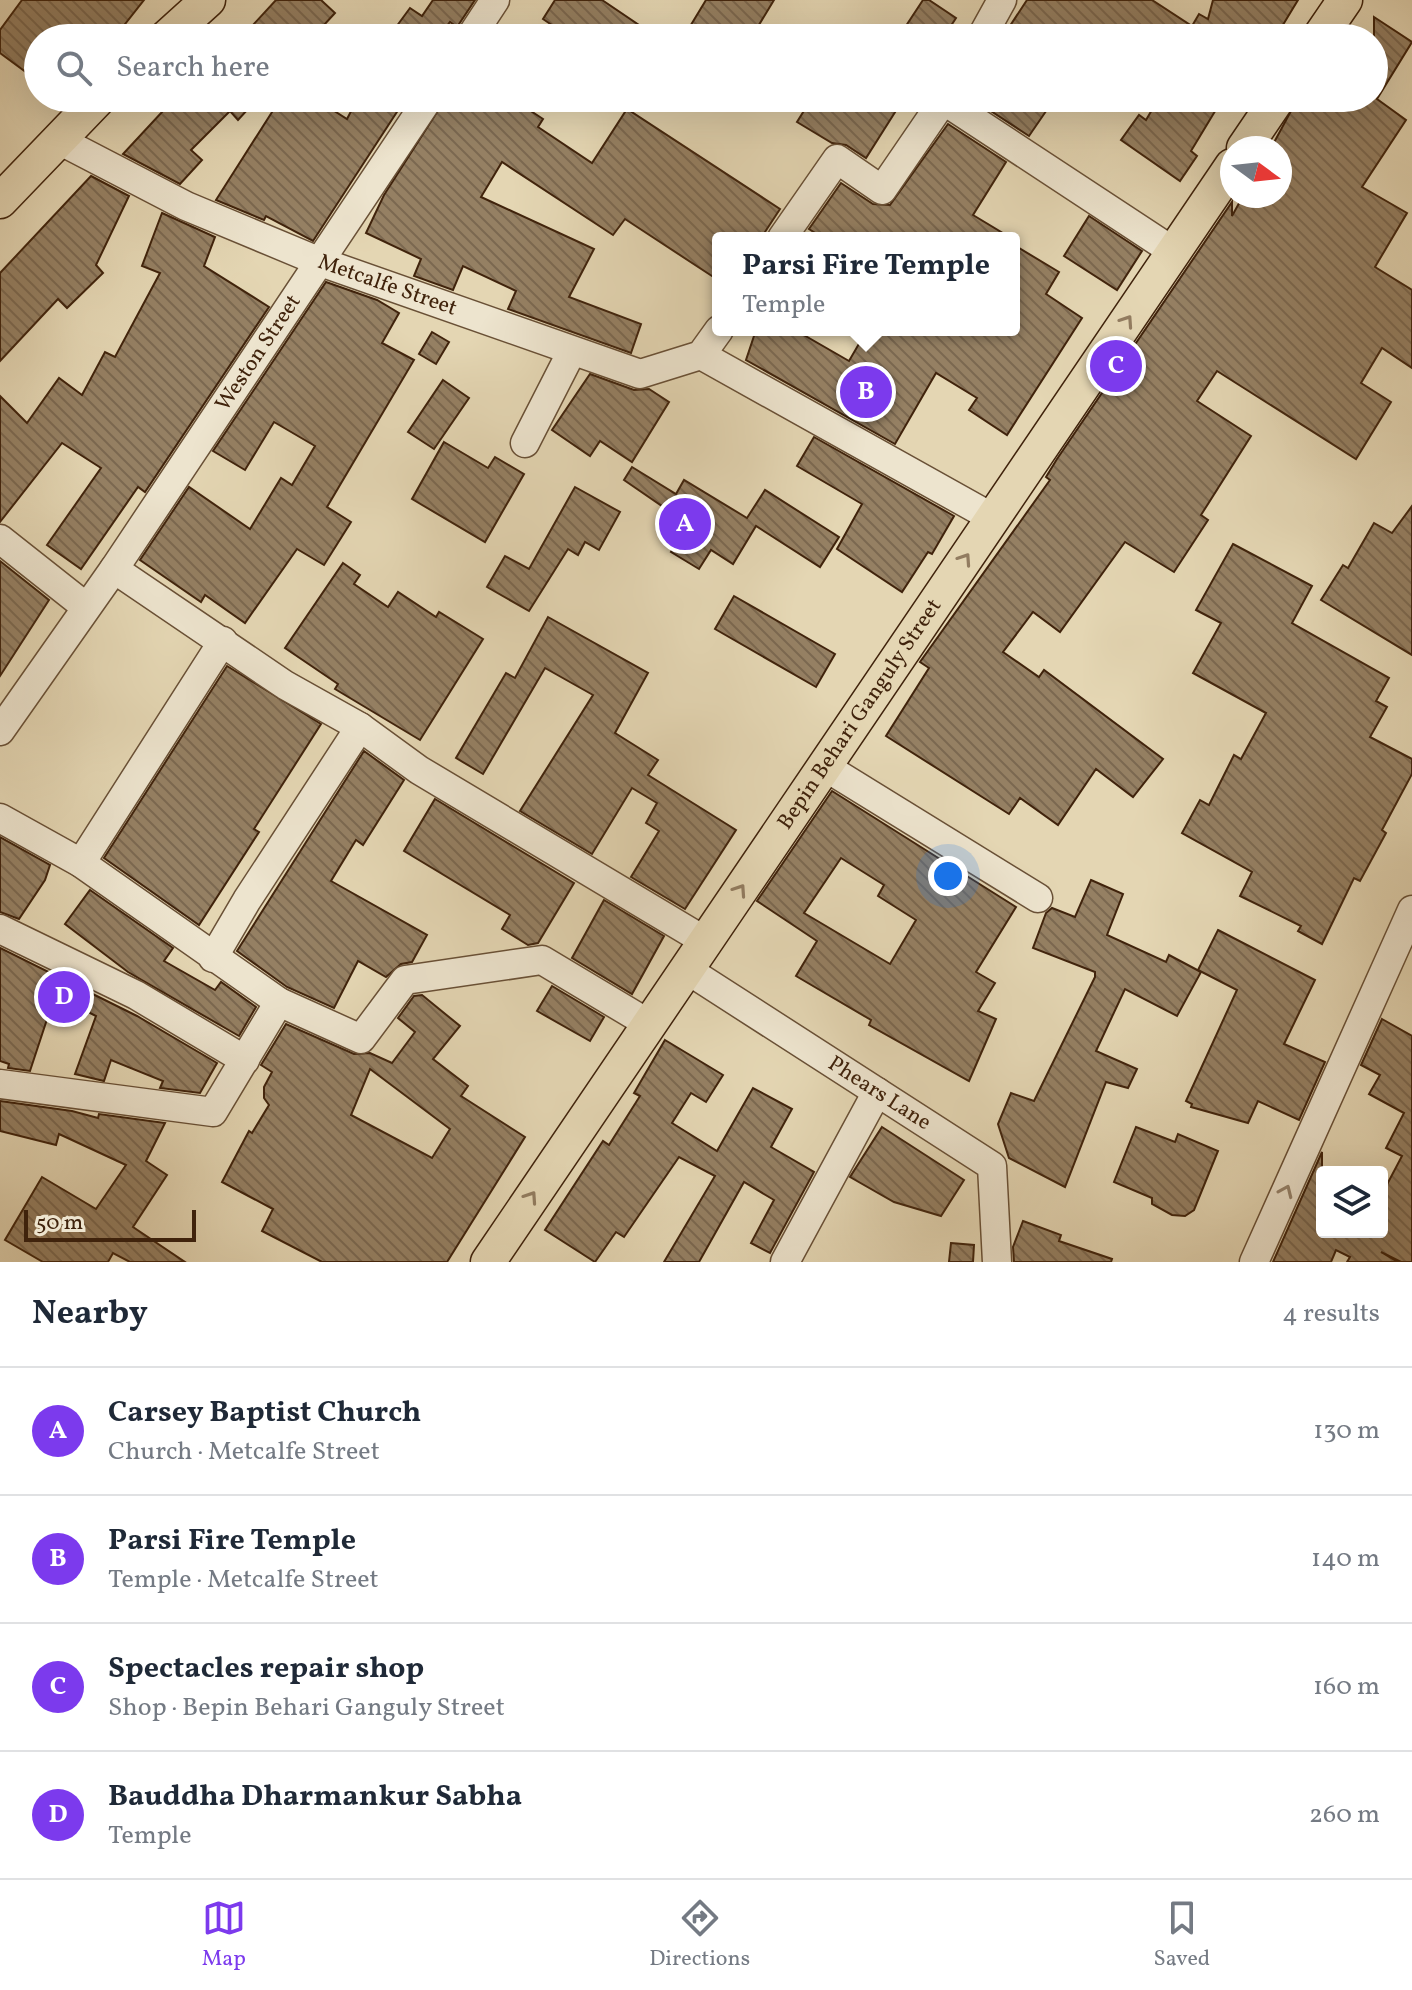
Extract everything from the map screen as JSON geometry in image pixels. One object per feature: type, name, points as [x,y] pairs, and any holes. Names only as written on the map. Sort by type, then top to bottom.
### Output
[{"type":"main road","points":[[181,24],[207,0]]},
{"type":"main road","points":[[1329,24],[1345,0]]},
{"type":"main road","points":[[0,201],[85,112]]},
{"type":"main road","points":[[1252,136],[1268,112]]},
{"type":"main road","name":"Bepin Behari Ganguly Street","points":[[488,1262],[1220,184]]},
{"type":"street","points":[[479,24],[495,0]]},
{"type":"street","points":[[989,24],[1002,0]]},
{"type":"street","name":"Weston Street","points":[[4,719],[114,569],[419,112]]},
{"type":"street","points":[[786,232],[837,159],[882,190],[935,112]]},
{"type":"street","points":[[964,112],[1174,252]]},
{"type":"street","name":"Metcalfe Street","points":[[57,139],[186,206],[318,261],[640,374],[701,355]]},
{"type":"street","points":[[715,336],[701,355],[993,518]]},
{"type":"street","points":[[525,443],[572,351]]},
{"type":"street","points":[[0,539],[86,607]]},
{"type":"street","points":[[114,569],[285,685],[360,727],[419,770],[705,941]]},
{"type":"street","points":[[81,863],[223,641]]},
{"type":"street","points":[[213,958],[360,727]]},
{"type":"street","points":[[824,766],[1038,898]]},
{"type":"street","points":[[0,818],[81,863],[279,1002],[361,1039],[405,980],[542,960],[649,1024]]},
{"type":"street","points":[[1254,1262],[1412,910]]},
{"type":"street","points":[[0,929],[136,995],[245,1060]]},
{"type":"street","name":"Phears Lane","points":[[686,969],[992,1166],[997,1262]]},
{"type":"street","points":[[0,1084],[213,1112],[279,1002]]},
{"type":"street","points":[[785,1262],[877,1092]]},
{"type":"building","points":[[22,0],[144,0],[125,24],[24,24],[24,71],[0,53],[0,30]]},
{"type":"building","points":[[276,0],[321,0],[335,13],[325,24],[254,24]]},
{"type":"building","points":[[433,0],[475,0],[459,24],[398,24],[410,8],[422,16]]},
{"type":"building","points":[[555,0],[602,0],[638,24],[550,24],[543,19]]},
{"type":"building","points":[[706,0],[774,0],[759,24],[691,24]]},
{"type":"building","points":[[923,0],[929,0],[956,18],[952,24],[907,24]]},
{"type":"building","points":[[1027,0],[1152,0],[1189,24],[1011,24]]},
{"type":"building","points":[[1213,0],[1298,0],[1283,24],[1193,24],[1199,14],[1208,19]]},
{"type":"building","points":[[1388,26],[1412,42],[1388,81]]},
{"type":"building","points":[[1388,107],[1406,120],[1362,187],[1407,213],[1375,267],[1412,290],[1412,368],[1382,348],[1361,383],[1391,402],[1356,459],[1217,371],[1197,401],[1251,436],[1201,515],[1208,520],[1174,572],[1125,542],[1060,632],[1033,612],[1003,652],[1039,677],[1044,670],[1163,759],[1133,797],[1096,769],[1058,825],[1020,798],[1009,814],[886,736],[929,668],[920,662],[1050,480],[1046,477],[1057,459],[1228,208],[1232,208],[1232,216],[1236,208],[1292,208],[1292,136],[1277,136],[1290,112],[1388,112]]},
{"type":"building","points":[[162,112],[229,112],[191,150],[202,160],[180,184],[123,154]]},
{"type":"building","points":[[231,112],[245,112],[238,120]]},
{"type":"building","points":[[272,112],[336,112],[347,119],[351,112],[397,112],[313,241],[266,216],[264,220],[216,200]]},
{"type":"building","points":[[437,112],[532,112],[543,119],[538,127],[592,163],[625,112],[632,112],[780,209],[765,232],[712,232],[712,276],[625,219],[613,235],[502,162],[481,197],[594,249],[569,297],[641,324],[631,353],[508,309],[516,291],[463,266],[453,290],[414,276],[421,259],[366,233],[384,195]]},
{"type":"building","points":[[803,112],[895,112],[866,158],[846,145],[832,143],[797,122]]},
{"type":"building","points":[[992,112],[1045,112],[1029,136]]},
{"type":"building","points":[[1151,112],[1215,112],[1191,151],[1197,156],[1180,181],[1121,140],[1139,115],[1146,120]]},
{"type":"building","points":[[948,124],[1006,162],[973,215],[1001,232],[814,232],[809,229],[841,183],[873,204],[890,205]]},
{"type":"building","points":[[91,176],[129,196],[96,265],[103,273],[67,308],[58,299],[0,361],[0,273]]},
{"type":"building","points":[[162,213],[215,237],[204,266],[269,307],[145,492],[138,487],[81,569],[47,545],[101,468],[62,443],[0,522],[0,396],[27,423],[59,378],[82,395],[105,352],[115,357],[160,273],[142,266]]},
{"type":"building","points":[[1089,216],[1142,251],[1117,290],[1064,256]]},
{"type":"building","points":[[1020,249],[1059,272],[1046,294],[1082,318],[1007,435],[969,410],[977,398],[936,373],[895,444],[746,360],[754,336],[805,336],[849,361],[864,336],[1020,336]]},
{"type":"building","points":[[326,282],[377,300],[399,313],[382,343],[414,360],[327,507],[351,522],[324,565],[297,549],[245,623],[205,595],[201,602],[140,560],[189,487],[250,529],[281,478],[292,485],[315,446],[274,422],[245,470],[213,451]]},
{"type":"building","points":[[432,332],[449,342],[436,364],[419,354]]},
{"type":"building","points":[[590,374],[634,390],[649,389],[669,402],[632,462],[600,441],[590,456],[552,430]]},
{"type":"building","points":[[443,380],[469,398],[434,449],[408,432]]},
{"type":"building","points":[[814,437],[954,516],[932,554],[928,552],[902,592],[837,549],[862,504],[797,466]]},
{"type":"building","points":[[444,442],[488,468],[495,457],[524,474],[485,542],[412,499]]},
{"type":"building","points":[[632,467],[676,494],[684,480],[747,518],[765,490],[839,537],[820,567],[756,526],[733,564],[711,550],[699,569],[671,552],[688,524],[624,480]]},
{"type":"building","points":[[575,487],[620,512],[599,550],[585,542],[578,555],[568,549],[529,611],[487,587],[505,556],[529,569]]},
{"type":"building","points":[[1412,506],[1412,655],[1321,600],[1343,565],[1348,568],[1374,523],[1392,533]]},
{"type":"building","points":[[1233,544],[1312,586],[1292,623],[1389,678],[1376,701],[1387,707],[1370,737],[1412,759],[1412,774],[1382,830],[1386,833],[1360,881],[1354,878],[1322,944],[1298,931],[1301,926],[1240,896],[1252,872],[1182,833],[1200,800],[1209,805],[1234,755],[1241,759],[1266,713],[1193,673],[1221,623],[1196,610]]},
{"type":"building","points":[[0,561],[49,600],[0,676]]},
{"type":"building","points":[[343,563],[360,575],[354,584],[388,607],[398,592],[436,617],[439,612],[483,639],[420,740],[335,689],[338,684],[285,648]]},
{"type":"building","points":[[734,596],[835,654],[816,687],[715,629]]},
{"type":"building","points":[[548,617],[648,673],[615,733],[658,760],[648,775],[736,830],[685,909],[631,877],[659,831],[646,823],[657,803],[632,788],[592,854],[520,811],[593,695],[545,668],[483,774],[456,758],[506,673],[515,678]]},
{"type":"building","points":[[227,666],[321,724],[254,829],[259,832],[199,925],[104,858]]},
{"type":"building","points":[[364,751],[404,780],[363,845],[356,840],[331,881],[427,935],[412,962],[401,964],[386,977],[358,961],[334,1008],[287,987],[237,951]]},
{"type":"building","points":[[832,791],[1016,907],[976,972],[995,983],[978,1011],[996,1019],[969,1081],[869,1025],[871,1020],[796,976],[817,941],[757,901]],"holes":[[[841,858],[884,885],[878,896],[916,920],[890,964],[804,913]]]},
{"type":"building","points":[[435,799],[574,883],[538,943],[528,945],[502,929],[510,915],[404,851]]},
{"type":"building","points":[[0,837],[50,865],[45,880],[19,919],[0,912]]},
{"type":"building","points":[[1091,880],[1123,894],[1107,935],[1166,962],[1169,955],[1201,972],[1177,1016],[1125,989],[1096,1051],[1137,1069],[1128,1088],[1106,1082],[1065,1187],[1009,1158],[998,1124],[1011,1093],[1034,1101],[1095,977],[1095,972],[1033,948],[1046,913],[1052,908],[1075,917]]},
{"type":"building","points":[[90,890],[173,948],[164,961],[215,990],[221,982],[256,1007],[239,1036],[128,972],[65,924]]},
{"type":"building","points":[[604,900],[664,936],[632,994],[572,958]]},
{"type":"building","points":[[1218,930],[1315,980],[1284,1044],[1325,1062],[1299,1120],[1258,1101],[1248,1123],[1191,1107],[1192,1104],[1186,1101],[1237,990],[1198,970]]},
{"type":"building","points":[[0,948],[137,1016],[217,1063],[200,1093],[160,1088],[163,1081],[111,1060],[104,1081],[75,1074],[96,1016],[55,995],[30,1071],[8,1068],[9,1064],[0,1061]]},
{"type":"building","points":[[552,986],[604,1017],[590,1041],[537,1011]]},
{"type":"building","points":[[422,995],[460,1026],[433,1059],[468,1086],[461,1096],[525,1137],[447,1262],[322,1262],[262,1231],[273,1209],[222,1182],[249,1131],[252,1133],[269,1105],[264,1098],[264,1087],[272,1072],[261,1065],[286,1024],[354,1054],[370,1053],[392,1063],[415,1032],[398,1018],[414,996]],"holes":[[[370,1069],[450,1129],[432,1158],[351,1115]]]},
{"type":"building","points":[[1382,1019],[1412,1036],[1412,1262],[1401,1262],[1381,1252],[1398,1262],[1347,1262],[1350,1257],[1336,1250],[1331,1262],[1273,1262],[1322,1152],[1322,1166],[1316,1166],[1316,1238],[1388,1238],[1388,1183],[1402,1156],[1386,1148],[1404,1113],[1369,1094],[1380,1075],[1361,1065]]},
{"type":"building","points":[[665,1040],[723,1075],[706,1102],[691,1093],[672,1123],[717,1151],[753,1088],[792,1109],[771,1147],[814,1172],[770,1253],[751,1243],[774,1200],[744,1182],[699,1262],[664,1262],[715,1176],[679,1157],[624,1237],[616,1232],[595,1262],[545,1230],[603,1141],[609,1145],[640,1096],[634,1093]]},
{"type":"building","points":[[0,1101],[72,1111],[98,1118],[99,1114],[165,1123],[146,1161],[167,1175],[133,1227],[185,1262],[130,1262],[113,1253],[108,1262],[43,1262],[5,1240],[42,1177],[96,1209],[126,1165],[59,1134],[56,1145],[0,1131]]},
{"type":"building","points":[[882,1127],[964,1180],[941,1216],[894,1202],[850,1177]]},
{"type":"building","points":[[1136,1127],[1175,1142],[1178,1134],[1218,1151],[1194,1210],[1185,1216],[1172,1215],[1152,1204],[1152,1198],[1114,1182]]},
{"type":"building","points":[[1023,1221],[1061,1235],[1059,1241],[1112,1259],[1111,1262],[1014,1262],[1013,1247]]},
{"type":"building","points":[[951,1243],[974,1245],[973,1262],[949,1262]]},
{"type":"place","name":"Spectacles repair shop","points":[[1116,366]]},
{"type":"place","name":"Parsi Fire Temple","points":[[866,392]]},
{"type":"place","name":"Carsey Baptist Church","points":[[685,524]]},
{"type":"place","name":"Bauddha Dharmankur Sabha","points":[[64,997]]}]
